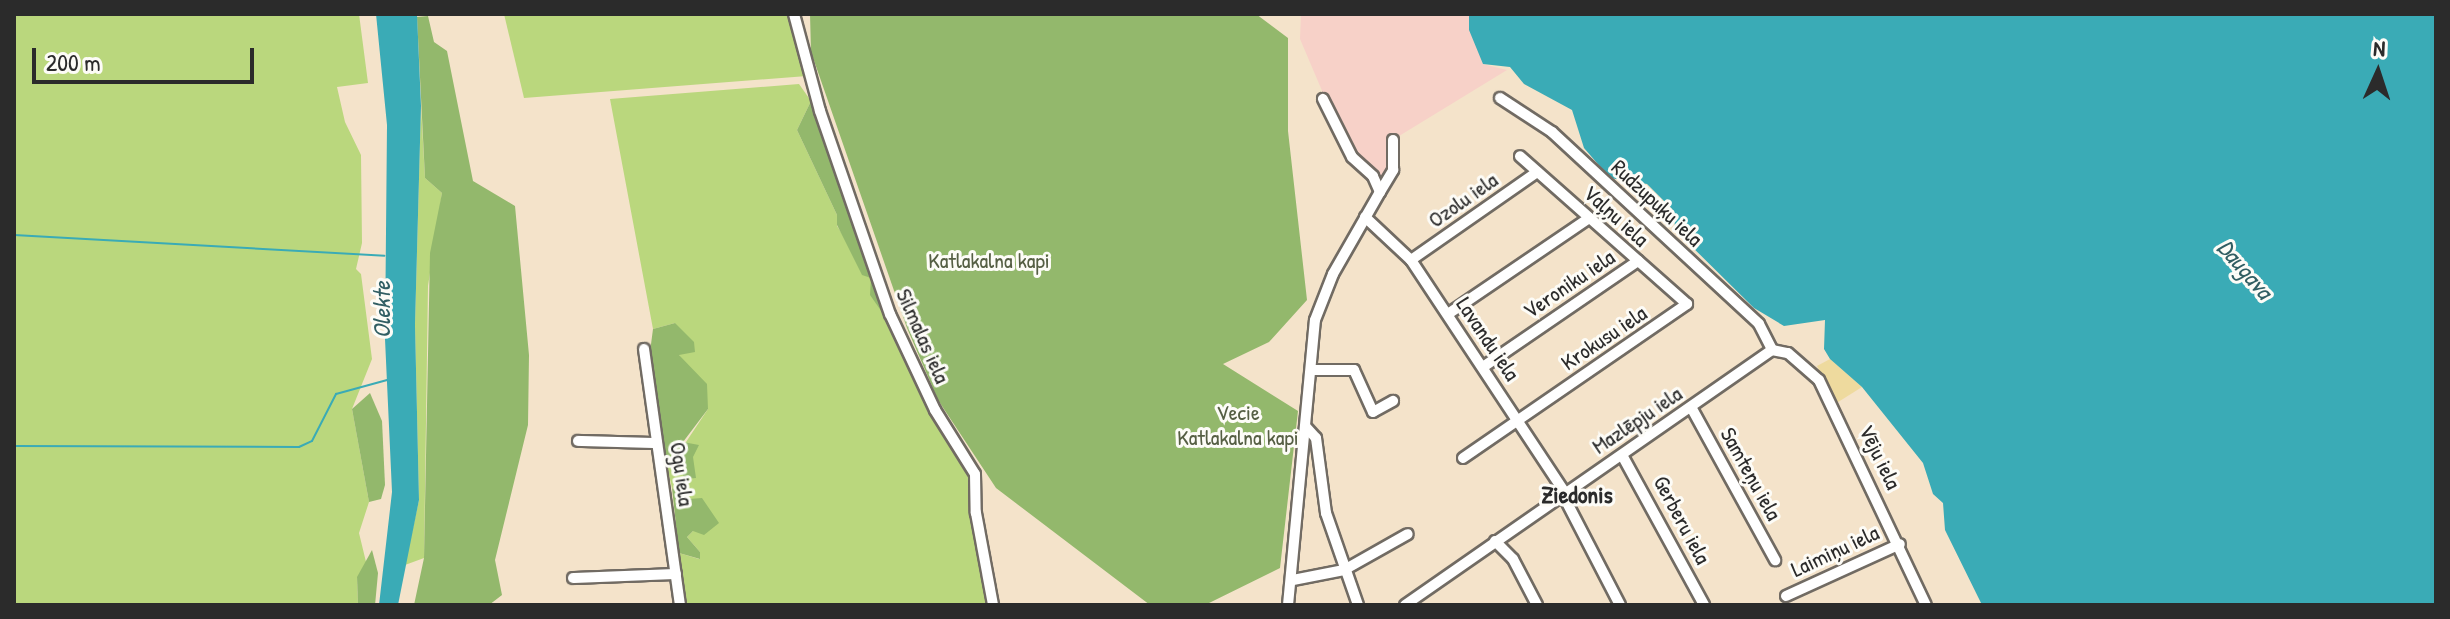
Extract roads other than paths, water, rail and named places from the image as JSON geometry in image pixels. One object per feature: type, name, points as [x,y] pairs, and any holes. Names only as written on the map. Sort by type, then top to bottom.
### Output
[{"type":"street","name":"Silmalas iela","points":[[794,14],[812,79],[890,314],[935,410],[975,474],[976,513],[993,605]]},
{"type":"street","name":"Rudzupuķu iela","points":[[1500,98],[1563,142],[1759,324],[1772,350]]},
{"type":"street","points":[[1323,99],[1352,157],[1373,176],[1380,192]]},
{"type":"street","points":[[1288,605],[1293,580],[1311,370],[1322,297],[1393,170],[1393,140]]},
{"type":"street","name":"Vaļņu iela","points":[[1520,156],[1687,304]]},
{"type":"street","name":"Ozolu iela","points":[[1411,260],[1537,172]]},
{"type":"street","name":"Lavandu iela","points":[[1365,217],[1411,260],[1483,367],[1564,494],[1620,605]]},
{"type":"street","points":[[1448,314],[1589,218]]},
{"type":"street","name":"Veroniku iela","points":[[1483,367],[1638,261]]},
{"type":"street","name":"Krokusu iela","points":[[1463,458],[1687,304]]},
{"type":"street","name":"Ogu iela","points":[[644,349],[680,605]]},
{"type":"street","name":"Mazlēpju iela","points":[[1405,605],[1772,350]]},
{"type":"street","name":"Vēju iela","points":[[1772,350],[1788,353],[1819,380],[1900,544],[1926,605]]},
{"type":"street","points":[[1311,370],[1354,370],[1373,412],[1393,401]]},
{"type":"street","name":"Samteņu iela","points":[[1691,407],[1775,560]]},
{"type":"street","points":[[1306,427],[1316,438],[1326,513],[1358,605]]},
{"type":"street","points":[[578,441],[657,443]]},
{"type":"street","name":"Gerberu iela","points":[[1622,455],[1704,605]]},
{"type":"street","points":[[1293,580],[1344,570],[1408,534]]},
{"type":"street","points":[[1495,541],[1513,559],[1537,605]]},
{"type":"street","name":"Laimiņu iela","points":[[1786,596],[1900,544]]},
{"type":"street","points":[[573,578],[676,574]]},
{"type":"street","points":[[1419,594],[1426,605]]},
{"type":"water","name":"Olekte","points":[[376,14],[417,14],[421,106],[415,325],[419,500],[398,605],[379,605],[392,492],[385,339],[387,125]]},
{"type":"water","name":"Daugava","points":[[1469,14],[2436,14],[2436,605],[1982,605],[1945,530],[1943,503],[1933,494],[1923,463],[1862,387],[1830,359],[1824,349],[1825,320],[1784,326],[1754,308],[1675,230],[1674,211],[1647,184],[1610,178],[1584,148],[1572,110],[1524,84],[1510,67],[1483,64],[1469,30]]},
{"type":"waterway","points":[[14,235],[384,256]]},
{"type":"waterway","points":[[14,446],[299,447],[312,441],[336,394],[387,380]]},
{"type":"district","name":"Ziedonis","points":[[1577,495]]},
{"type":"park label","name":"Katlakalna kapi","points":[[989,261]]},
{"type":"park label","name":"Vecie Katlakalna kapi","points":[[1238,424]]}]
